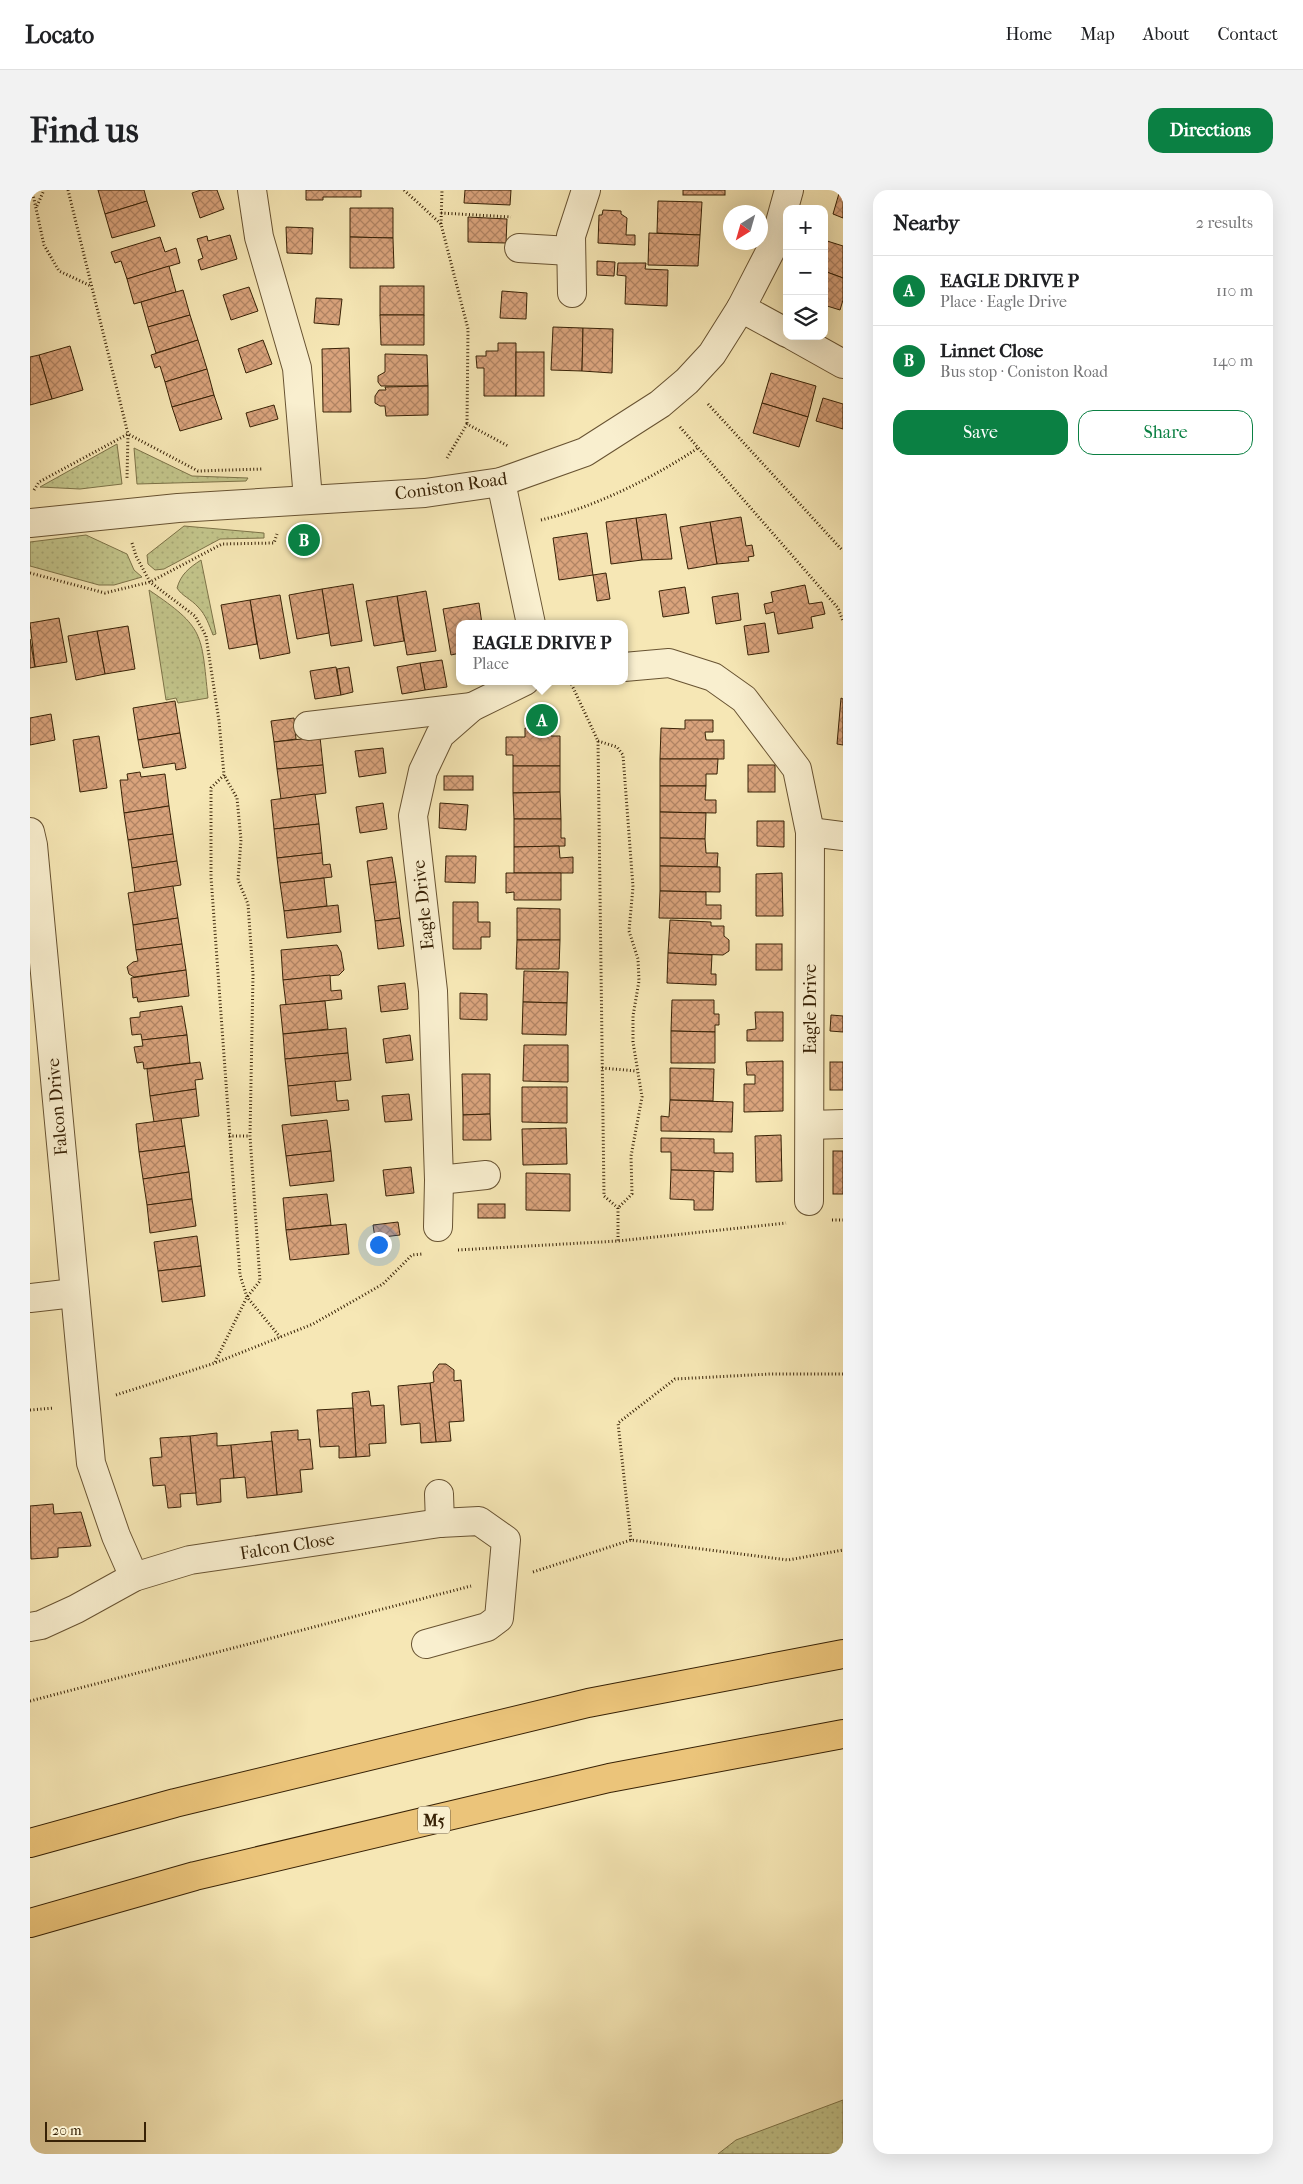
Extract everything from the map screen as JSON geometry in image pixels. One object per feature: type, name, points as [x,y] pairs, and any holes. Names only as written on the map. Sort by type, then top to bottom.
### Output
[{"type":"highway","points":[[30,1843],[175,1803],[588,1703],[843,1654]]},
{"type":"highway","name":"M5","points":[[30,1923],[195,1876],[609,1778],[843,1734]]},
{"type":"street","points":[[252,190],[259,237],[297,368],[306,468],[299,500]]},
{"type":"street","points":[[572,293],[571,236],[586,190]]},
{"type":"street","name":"Coniston Road","points":[[30,523],[178,508],[425,493],[501,482],[585,452],[660,404],[687,381],[712,354],[741,308],[774,244],[789,190]]},
{"type":"street","points":[[519,248],[570,251]]},
{"type":"street","points":[[741,308],[783,331]]},
{"type":"street","points":[[800,340],[843,364]]},
{"type":"street","points":[[501,482],[531,620]]},
{"type":"street","name":"Eagle Drive","points":[[628,666],[669,663],[713,677],[744,699],[797,769],[810,832],[809,1201]]},
{"type":"street","name":"Eagle Drive","points":[[438,1227],[439,1180],[433,991],[414,816],[423,771],[440,735],[472,707],[517,685]]},
{"type":"street","points":[[308,726],[472,707]]},
{"type":"street","name":"Falcon Drive","points":[[30,832],[34,845],[85,1405]]},
{"type":"street","points":[[810,832],[843,836]]},
{"type":"street","points":[[810,1125],[843,1124]]},
{"type":"street","points":[[439,1180],[486,1175]]},
{"type":"street","points":[[30,1298],[74,1293]]},
{"type":"street","points":[[85,1405],[91,1463],[116,1536],[134,1577]]},
{"type":"street","points":[[439,1494],[440,1523]]},
{"type":"street","name":"Falcon Close","points":[[30,1627],[41,1625],[76,1609],[134,1577],[190,1560],[440,1523],[479,1521],[506,1540],[503,1578]]},
{"type":"street","points":[[426,1644],[487,1627],[499,1618],[503,1578]]},
{"type":"path","points":[[32,190],[44,245],[59,271],[92,286]]},
{"type":"path","points":[[37,207],[44,190]]},
{"type":"path","points":[[68,190],[128,434],[127,478]]},
{"type":"path","points":[[404,190],[441,224]]},
{"type":"path","points":[[442,190],[441,224],[468,329],[467,424]]},
{"type":"path","points":[[442,213],[520,217],[519,248]]},
{"type":"path","points":[[687,381],[843,551]]},
{"type":"path","points":[[660,404],[838,608],[843,621]]},
{"type":"path","points":[[128,434],[198,471],[306,468]]},
{"type":"path","points":[[30,497],[39,482],[128,434]]},
{"type":"path","points":[[511,527],[565,514],[673,464],[698,448]]},
{"type":"path","points":[[30,573],[105,593],[150,582],[222,544],[274,543],[299,500]]},
{"type":"path","points":[[131,538],[136,556],[150,582],[195,616],[206,636],[219,721],[224,775],[238,798],[241,840],[238,880],[248,904],[254,975],[250,1136],[260,1281],[247,1297],[215,1363]]},
{"type":"path","points":[[572,685],[598,740],[604,1196],[618,1208]]},
{"type":"path","points":[[598,740],[617,746],[623,755],[633,887],[629,931],[638,959],[639,981],[633,1016],[633,1042],[642,1097],[631,1156],[632,1194],[618,1208],[618,1241]]},
{"type":"path","points":[[224,775],[211,788],[211,877],[240,1274],[247,1297],[280,1337]]},
{"type":"path","points":[[602,1068],[637,1071]]},
{"type":"path","points":[[229,1136],[250,1136]]},
{"type":"path","points":[[455,1250],[618,1241],[791,1223]]},
{"type":"path","points":[[85,1405],[215,1363],[313,1324],[383,1284],[412,1255],[428,1253]]},
{"type":"path","points":[[631,1540],[618,1423],[675,1379],[770,1374],[843,1374]]},
{"type":"path","points":[[503,1578],[524,1575],[631,1540],[788,1560],[843,1550]]},
{"type":"path","points":[[30,1701],[458,1589]]},
{"type":"green space","points":[[117,444],[122,484],[80,489],[40,487]]},
{"type":"green space","points":[[134,448],[192,476],[248,478],[246,481],[137,484]]},
{"type":"green space","points":[[184,526],[264,533],[264,538],[220,539],[164,569],[155,570],[148,564],[147,555]]},
{"type":"green space","points":[[86,535],[127,554],[134,570],[142,577],[114,585],[99,585],[30,566],[30,542]]},
{"type":"green space","points":[[201,560],[216,634],[213,635],[201,610],[177,588],[186,572]]},
{"type":"green space","points":[[149,590],[181,614],[197,634],[204,659],[208,698],[178,703],[176,698],[166,700]]},
{"type":"green space","points":[[843,2100],[843,2154],[718,2154],[736,2140]]},
{"type":"building","points":[[98,190],[144,190],[147,201],[105,214]]},
{"type":"building","points":[[201,190],[217,190],[224,209],[200,218],[192,193]]},
{"type":"building","points":[[306,190],[361,190],[361,197],[323,197],[323,200],[306,200]]},
{"type":"building","points":[[465,190],[511,190],[510,205],[464,203]]},
{"type":"building","points":[[683,190],[725,190],[725,195],[683,195]]},
{"type":"building","points":[[840,190],[843,190],[843,218],[833,214]]},
{"type":"building","points":[[147,201],[155,226],[112,238],[105,214]]},
{"type":"building","points":[[658,201],[702,202],[700,235],[657,233]]},
{"type":"building","points":[[350,208],[393,208],[393,238],[350,237]]},
{"type":"building","points":[[603,210],[621,211],[621,214],[627,218],[626,235],[635,235],[635,245],[598,243],[599,215],[602,215]]},
{"type":"building","points":[[468,217],[507,219],[506,243],[468,242]]},
{"type":"building","points":[[286,227],[313,228],[312,254],[287,253]]},
{"type":"building","points":[[649,233],[700,235],[698,266],[648,265]]},
{"type":"building","points":[[230,235],[237,259],[201,270],[198,260],[203,258],[197,239],[207,236],[208,241]]},
{"type":"building","points":[[160,237],[165,252],[176,248],[180,263],[127,279],[121,261],[115,263],[111,252]]},
{"type":"building","points":[[350,237],[393,238],[394,268],[350,268]]},
{"type":"building","points":[[828,241],[843,246],[843,278],[828,272]]},
{"type":"building","points":[[597,261],[615,262],[614,276],[597,275]]},
{"type":"building","points":[[618,263],[646,263],[645,269],[668,270],[667,306],[625,304],[626,276],[617,275]]},
{"type":"building","points":[[169,266],[176,292],[134,304],[127,279]]},
{"type":"building","points":[[828,272],[843,278],[843,300],[840,310],[828,306]]},
{"type":"building","points":[[380,286],[424,286],[424,315],[380,315]]},
{"type":"building","points":[[249,287],[258,311],[231,320],[223,295]]},
{"type":"building","points":[[183,290],[190,315],[148,327],[141,302]]},
{"type":"building","points":[[502,291],[527,293],[526,319],[500,318]]},
{"type":"building","points":[[316,298],[342,299],[339,325],[314,323]]},
{"type":"building","points":[[190,315],[198,340],[156,353],[148,327]]},
{"type":"building","points":[[380,315],[424,315],[424,345],[381,345]]},
{"type":"building","points":[[553,327],[583,328],[582,371],[551,370]]},
{"type":"building","points":[[583,328],[613,329],[612,373],[582,371]]},
{"type":"building","points":[[198,340],[207,369],[165,382],[160,366],[155,368],[151,355]]},
{"type":"building","points":[[263,340],[272,364],[246,373],[238,349]]},
{"type":"building","points":[[498,343],[516,343],[516,396],[484,396],[484,368],[477,368],[476,356],[486,356],[486,351],[498,351]]},
{"type":"building","points":[[70,346],[83,390],[52,399],[39,355]]},
{"type":"building","points":[[349,348],[351,412],[323,412],[322,349]]},
{"type":"building","points":[[516,352],[544,352],[544,396],[516,396]]},
{"type":"building","points":[[385,354],[427,355],[428,386],[381,386],[378,382],[378,376],[385,372]]},
{"type":"building","points":[[39,355],[52,399],[30,405],[30,357]]},
{"type":"building","points":[[207,369],[214,395],[172,407],[165,382]]},
{"type":"building","points":[[771,373],[816,386],[808,417],[762,403]]},
{"type":"building","points":[[428,386],[428,415],[386,416],[385,406],[375,403],[375,396],[379,390],[386,390],[385,387]]},
{"type":"building","points":[[214,395],[222,419],[180,431],[172,407]]},
{"type":"building","points":[[823,398],[843,404],[843,429],[816,421]]},
{"type":"building","points":[[762,403],[808,417],[799,447],[753,433]]},
{"type":"building","points":[[274,405],[278,419],[250,427],[246,413]]},
{"type":"building","points":[[666,514],[672,559],[642,560],[636,518]]},
{"type":"building","points":[[741,517],[746,546],[752,545],[754,556],[748,557],[749,561],[717,564],[710,522]]},
{"type":"building","points":[[636,518],[642,560],[611,564],[606,522]]},
{"type":"building","points":[[710,522],[717,564],[688,569],[680,527]]},
{"type":"building","points":[[587,533],[593,575],[559,580],[553,538]]},
{"type":"building","points":[[606,573],[610,599],[597,601],[593,575]]},
{"type":"building","points":[[353,584],[362,641],[331,646],[322,589]]},
{"type":"building","points":[[805,585],[809,604],[822,602],[825,614],[811,617],[813,628],[778,634],[774,612],[766,614],[764,604],[773,602],[771,592]]},
{"type":"building","points":[[685,587],[689,613],[663,617],[659,591]]},
{"type":"building","points":[[322,589],[329,633],[297,639],[289,595]]},
{"type":"building","points":[[426,591],[436,651],[407,655],[397,596]]},
{"type":"building","points":[[738,593],[741,620],[716,624],[712,597]]},
{"type":"building","points":[[280,595],[290,653],[260,659],[250,600]]},
{"type":"building","points":[[397,596],[404,641],[374,646],[366,601]]},
{"type":"building","points":[[250,600],[257,644],[229,649],[221,605]]},
{"type":"building","points":[[479,603],[481,620],[456,620],[456,654],[451,655],[443,609]]},
{"type":"building","points":[[59,618],[67,662],[35,667],[30,623]]},
{"type":"building","points":[[765,623],[769,652],[748,655],[744,626]]},
{"type":"building","points":[[128,626],[135,669],[105,674],[97,631]]},
{"type":"building","points":[[97,631],[105,674],[76,680],[68,636]]},
{"type":"building","points":[[30,639],[35,667],[30,668]]},
{"type":"building","points":[[442,660],[447,687],[425,690],[420,663]]},
{"type":"building","points":[[420,663],[425,690],[402,694],[397,667]]},
{"type":"building","points":[[336,667],[341,695],[315,699],[310,671]]},
{"type":"building","points":[[349,667],[353,692],[341,695],[337,669]]},
{"type":"building","points":[[841,698],[843,699],[843,745],[837,744]]},
{"type":"building","points":[[175,701],[180,733],[138,740],[133,708]]},
{"type":"building","points":[[550,711],[551,728],[535,728],[533,712]]},
{"type":"building","points":[[51,714],[55,740],[30,745],[30,718]]},
{"type":"building","points":[[294,718],[296,739],[274,742],[271,721]]},
{"type":"building","points":[[685,720],[713,720],[713,732],[705,732],[706,740],[724,740],[724,759],[660,759],[661,728],[685,729]]},
{"type":"building","points":[[525,728],[551,728],[551,736],[560,736],[560,766],[513,766],[513,755],[506,755],[506,737],[525,737]]},
{"type":"building","points":[[180,733],[186,768],[176,770],[175,763],[143,768],[138,740]]},
{"type":"building","points":[[99,736],[107,788],[80,792],[73,740]]},
{"type":"building","points":[[320,737],[323,765],[277,769],[274,742]]},
{"type":"building","points":[[383,748],[386,773],[359,777],[355,751]]},
{"type":"building","points":[[660,759],[718,759],[717,774],[706,774],[706,786],[660,786]]},
{"type":"building","points":[[323,765],[326,793],[281,799],[277,769]]},
{"type":"building","points":[[748,765],[775,765],[775,792],[748,792]]},
{"type":"building","points":[[513,766],[560,766],[560,792],[513,793]]},
{"type":"building","points":[[140,772],[141,777],[165,774],[169,806],[124,813],[120,780],[128,780],[127,774]]},
{"type":"building","points":[[444,776],[473,776],[473,790],[444,790]]},
{"type":"building","points":[[660,786],[706,786],[705,800],[716,800],[716,813],[660,812]]},
{"type":"building","points":[[560,792],[561,819],[514,819],[513,793]]},
{"type":"building","points":[[315,794],[319,824],[274,829],[271,800]]},
{"type":"building","points":[[383,803],[387,829],[360,833],[356,807]]},
{"type":"building","points":[[440,803],[468,805],[466,830],[439,828]]},
{"type":"building","points":[[169,806],[173,834],[128,840],[124,813]]},
{"type":"building","points":[[660,812],[706,813],[705,839],[660,838]]},
{"type":"building","points":[[514,819],[561,819],[561,838],[565,838],[565,846],[514,847]]},
{"type":"building","points":[[757,821],[784,821],[784,847],[757,846]]},
{"type":"building","points":[[319,824],[322,853],[277,858],[274,829]]},
{"type":"building","points":[[173,834],[177,861],[132,868],[128,840]]},
{"type":"building","points":[[660,838],[705,839],[706,853],[718,853],[717,867],[660,866]]},
{"type":"building","points":[[559,846],[560,858],[573,857],[573,873],[514,873],[514,847]]},
{"type":"building","points":[[322,853],[323,865],[330,864],[332,877],[280,883],[277,858]]},
{"type":"building","points":[[446,856],[476,856],[475,883],[445,882]]},
{"type":"building","points":[[392,857],[396,882],[370,885],[367,861]]},
{"type":"building","points":[[177,861],[181,885],[135,892],[132,868]]},
{"type":"building","points":[[660,866],[720,867],[720,892],[660,891]]},
{"type":"building","points":[[506,873],[561,873],[561,900],[514,900],[514,892],[506,893]]},
{"type":"building","points":[[782,873],[783,916],[756,916],[756,874]]},
{"type":"building","points":[[324,878],[327,906],[284,911],[280,883]]},
{"type":"building","points":[[396,882],[400,918],[375,921],[370,885]]},
{"type":"building","points":[[173,886],[178,918],[133,925],[128,893]]},
{"type":"building","points":[[660,891],[706,892],[706,905],[721,905],[721,919],[659,918]]},
{"type":"building","points":[[453,902],[478,902],[478,922],[490,922],[490,937],[481,937],[481,949],[453,949]]},
{"type":"building","points":[[338,905],[341,932],[287,938],[284,911]]},
{"type":"building","points":[[517,908],[560,909],[560,940],[517,940]]},
{"type":"building","points":[[178,918],[182,944],[136,950],[133,925]]},
{"type":"building","points":[[400,918],[404,946],[378,949],[375,921]]},
{"type":"building","points":[[670,920],[711,922],[711,926],[724,926],[724,936],[729,940],[729,951],[723,955],[668,953]]},
{"type":"building","points":[[517,940],[560,940],[559,969],[516,969]]},
{"type":"building","points":[[182,944],[186,970],[134,977],[129,974],[127,967],[133,962],[138,961],[136,950]]},
{"type":"building","points":[[756,944],[782,944],[782,970],[756,970]]},
{"type":"building","points":[[337,945],[341,952],[344,970],[339,975],[283,980],[281,950]]},
{"type":"building","points":[[668,953],[712,955],[711,974],[716,974],[716,985],[667,983]]},
{"type":"building","points":[[186,970],[189,996],[138,1002],[137,997],[133,998],[131,978]]},
{"type":"building","points":[[524,971],[568,972],[567,1003],[523,1002]]},
{"type":"building","points":[[330,975],[331,991],[341,990],[342,999],[286,1005],[283,980]]},
{"type":"building","points":[[405,983],[408,1009],[381,1012],[378,986]]},
{"type":"building","points":[[460,993],[487,994],[487,1020],[460,1019]]},
{"type":"building","points":[[672,1000],[714,1000],[714,1014],[719,1014],[719,1025],[715,1025],[715,1032],[671,1031]]},
{"type":"building","points":[[325,1001],[328,1029],[283,1034],[280,1005]]},
{"type":"building","points":[[523,1002],[567,1003],[566,1035],[522,1034]]},
{"type":"building","points":[[182,1006],[187,1035],[142,1040],[141,1034],[132,1035],[130,1018],[140,1017],[140,1012]]},
{"type":"building","points":[[755,1012],[783,1012],[783,1041],[747,1041],[747,1030],[756,1029]]},
{"type":"building","points":[[831,1015],[843,1016],[843,1032],[830,1031]]},
{"type":"building","points":[[346,1028],[348,1053],[285,1059],[283,1034]]},
{"type":"building","points":[[671,1031],[715,1032],[715,1063],[671,1063]]},
{"type":"building","points":[[187,1035],[190,1063],[144,1069],[143,1062],[137,1063],[134,1047],[143,1046],[142,1040]]},
{"type":"building","points":[[410,1035],[413,1060],[386,1063],[383,1039]]},
{"type":"building","points":[[524,1045],[568,1045],[568,1082],[523,1081]]},
{"type":"building","points":[[348,1053],[351,1080],[288,1086],[285,1059]]},
{"type":"building","points":[[783,1061],[783,1111],[744,1112],[744,1084],[755,1084],[755,1075],[747,1075],[746,1062]]},
{"type":"building","points":[[200,1062],[203,1079],[195,1080],[196,1089],[150,1096],[147,1069]]},
{"type":"building","points":[[830,1062],[843,1062],[843,1090],[830,1090]]},
{"type":"building","points":[[670,1068],[714,1069],[713,1101],[670,1100]]},
{"type":"building","points":[[462,1074],[490,1074],[490,1114],[463,1115]]},
{"type":"building","points":[[335,1081],[337,1101],[348,1100],[349,1110],[291,1116],[288,1086]]},
{"type":"building","points":[[522,1087],[567,1087],[567,1123],[522,1122]]},
{"type":"building","points":[[196,1089],[199,1116],[154,1122],[150,1096]]},
{"type":"building","points":[[409,1094],[412,1120],[385,1122],[382,1096]]},
{"type":"building","points":[[670,1100],[733,1102],[732,1132],[661,1131],[661,1116],[669,1117]]},
{"type":"building","points":[[490,1114],[491,1140],[463,1140],[463,1115]]},
{"type":"building","points":[[181,1118],[185,1146],[139,1152],[136,1124]]},
{"type":"building","points":[[327,1120],[331,1151],[286,1156],[282,1125]]},
{"type":"building","points":[[566,1128],[567,1164],[523,1165],[522,1129]]},
{"type":"building","points":[[781,1135],[782,1181],[756,1182],[755,1136]]},
{"type":"building","points":[[661,1138],[714,1139],[714,1153],[733,1153],[733,1172],[671,1170],[671,1152],[661,1152]]},
{"type":"building","points":[[185,1146],[189,1172],[143,1179],[139,1152]]},
{"type":"building","points":[[331,1151],[334,1181],[290,1186],[286,1156]]},
{"type":"building","points":[[833,1151],[843,1151],[843,1194],[833,1194]]},
{"type":"building","points":[[411,1167],[414,1193],[386,1196],[383,1170]]},
{"type":"building","points":[[671,1170],[714,1171],[713,1210],[694,1210],[694,1200],[670,1199]]},
{"type":"building","points":[[189,1172],[192,1199],[147,1205],[143,1179]]},
{"type":"building","points":[[526,1173],[570,1174],[570,1211],[526,1210]]},
{"type":"building","points":[[327,1194],[331,1225],[286,1230],[283,1198]]},
{"type":"building","points":[[192,1199],[196,1226],[150,1233],[147,1205]]},
{"type":"building","points":[[478,1204],[505,1204],[505,1218],[478,1218]]},
{"type":"building","points":[[398,1222],[400,1235],[375,1238],[373,1225]]},
{"type":"building","points":[[346,1224],[349,1254],[290,1260],[286,1230]]},
{"type":"building","points":[[197,1236],[201,1266],[158,1271],[154,1242]]},
{"type":"building","points":[[201,1266],[205,1296],[162,1302],[158,1271]]},
{"type":"building","points":[[439,1364],[446,1364],[454,1370],[454,1381],[461,1380],[464,1421],[449,1422],[451,1441],[436,1442],[430,1383],[434,1382],[433,1372]]},
{"type":"building","points":[[430,1383],[436,1442],[421,1443],[420,1423],[401,1425],[398,1386]]},
{"type":"building","points":[[369,1391],[371,1406],[384,1405],[386,1443],[369,1444],[370,1456],[356,1457],[352,1393]]},
{"type":"building","points":[[353,1408],[356,1457],[339,1458],[339,1446],[320,1447],[317,1410]]},
{"type":"building","points":[[298,1430],[298,1440],[310,1439],[313,1469],[300,1470],[302,1492],[277,1495],[271,1432]]},
{"type":"building","points":[[217,1433],[217,1446],[231,1445],[234,1478],[220,1479],[221,1502],[197,1505],[190,1436]]},
{"type":"building","points":[[190,1436],[196,1493],[180,1494],[181,1507],[168,1508],[165,1485],[153,1486],[150,1458],[162,1457],[160,1438]]},
{"type":"building","points":[[272,1441],[277,1495],[247,1498],[245,1477],[234,1478],[231,1445]]},
{"type":"building","points":[[53,1504],[54,1514],[81,1512],[91,1546],[58,1548],[58,1557],[31,1559],[30,1506]]},
{"type":"place","name":"Linnet Close","points":[[304,540]]},
{"type":"place","name":"EAGLE DRIVE P","points":[[542,720]]}]
